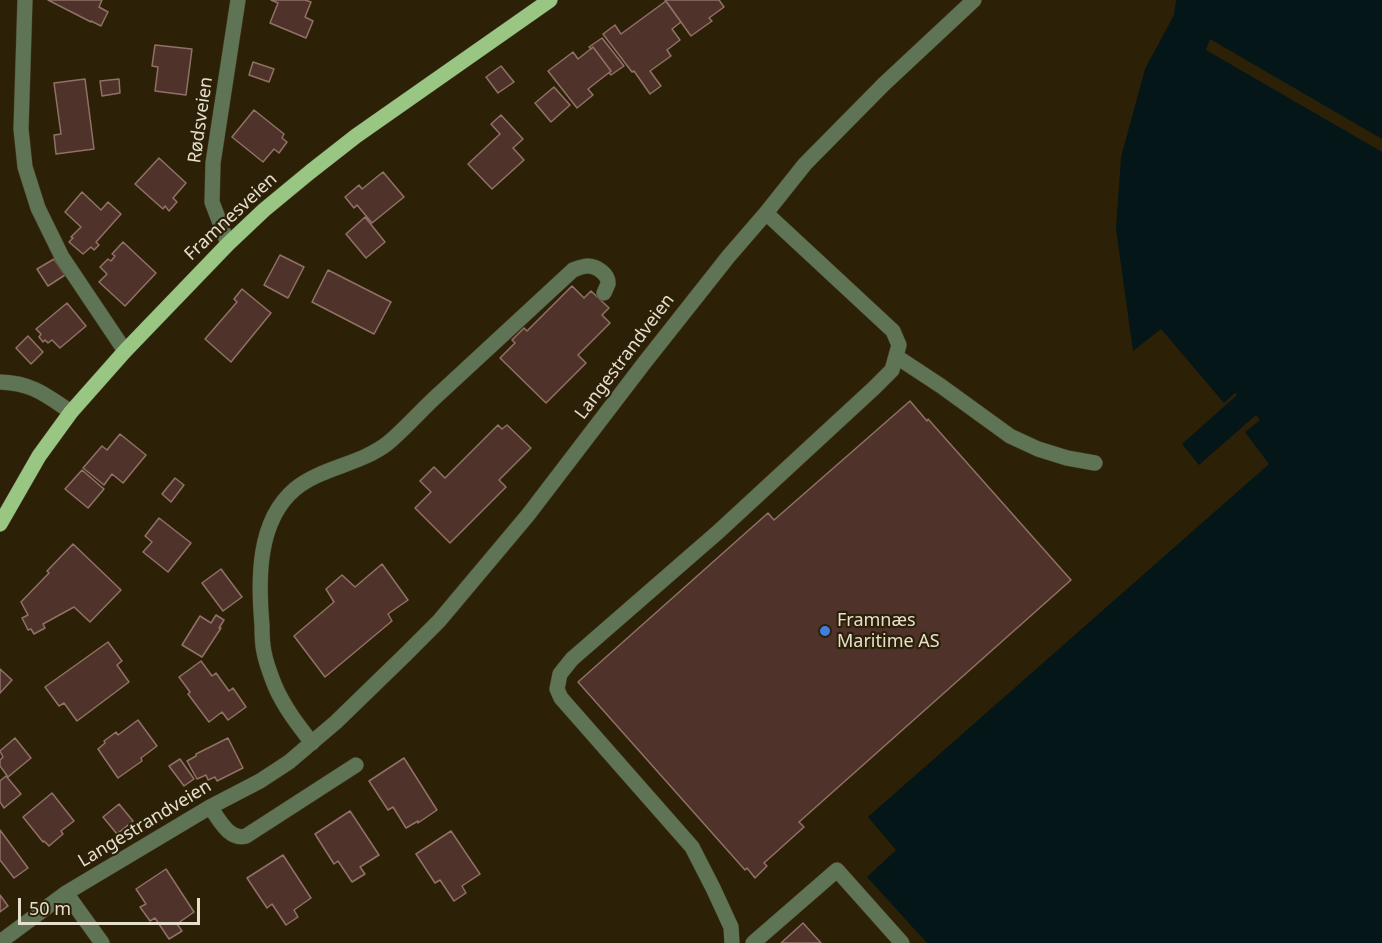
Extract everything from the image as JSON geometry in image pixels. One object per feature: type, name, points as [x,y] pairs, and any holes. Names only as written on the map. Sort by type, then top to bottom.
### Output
[{"type":"main road","name":"Framnesveien","points":[[0,524],[39,456],[71,412],[125,351],[228,244],[310,171],[550,0]]},
{"type":"street","points":[[25,0],[21,129],[25,168],[38,208],[62,257],[125,351]]},
{"type":"street","name":"Rødsveien","points":[[228,244],[212,202],[213,163],[238,0]]},
{"type":"street","name":"Langestrandveien","points":[[0,942],[66,894],[210,807],[261,781],[289,762],[405,655],[471,583],[541,498],[728,256],[805,164],[884,84],[974,0]]},
{"type":"street","points":[[732,943],[731,927],[692,847],[561,698],[557,689],[560,674],[572,659],[718,532],[892,370],[899,345],[893,331],[766,213]]},
{"type":"street","points":[[312,743],[289,713],[264,653],[261,569],[267,534],[279,507],[293,491],[310,478],[367,456],[387,443],[573,270],[587,266],[597,268],[608,281],[604,293]]},
{"type":"street","points":[[897,357],[1010,436],[1038,449],[1095,464]]},
{"type":"street","points":[[0,382],[13,382],[40,390],[71,412]]},
{"type":"street","points":[[210,807],[228,831],[240,838],[356,765]]},
{"type":"street","points":[[753,943],[837,870],[902,943]]},
{"type":"street","points":[[66,894],[102,943]]},
{"type":"shaded area","points":[[1176,0],[1382,0],[1382,943],[927,943],[867,877],[896,850],[868,817],[1269,464],[1245,432],[1260,420],[1256,415],[1199,465],[1182,444],[1237,395],[1235,393],[1224,403],[1161,329],[1133,351],[1116,229],[1121,157],[1145,69],[1174,15]]},
{"type":"pier","points":[[1210,39],[1382,139],[1382,152],[1206,50]]},
{"type":"building","points":[[48,0],[102,0],[99,7],[108,12],[101,26]]},
{"type":"building","points":[[271,0],[311,2],[305,17],[313,21],[306,38],[270,23],[278,3]]},
{"type":"building","points":[[665,0],[719,0],[724,7],[709,18],[712,21],[691,36]]},
{"type":"building","points":[[666,1],[681,22],[672,29],[680,40],[667,50],[671,56],[650,71],[661,86],[650,94],[603,34],[615,25],[621,34]]},
{"type":"building","points":[[602,38],[624,66],[611,75],[609,73],[611,71],[593,47],[591,49],[589,47]]},
{"type":"building","points":[[155,45],[192,49],[186,95],[155,91],[158,67],[152,66]]},
{"type":"building","points":[[593,47],[611,71],[588,89],[593,95],[577,108],[548,71],[573,52],[578,59]]},
{"type":"building","points":[[253,62],[274,69],[269,82],[249,75]]},
{"type":"building","points":[[501,66],[514,82],[498,93],[486,77]]},
{"type":"building","points":[[85,79],[94,149],[56,154],[54,135],[61,134],[54,83]]},
{"type":"building","points":[[119,79],[120,93],[102,96],[100,81]]},
{"type":"building","points":[[554,87],[570,105],[551,122],[535,103]]},
{"type":"building","points":[[254,110],[284,134],[282,138],[287,142],[279,153],[274,149],[263,162],[232,137]]},
{"type":"building","points":[[501,115],[523,139],[513,148],[524,160],[492,189],[468,164],[500,134],[491,124]]},
{"type":"building","points":[[159,158],[186,183],[173,198],[177,202],[169,211],[165,206],[163,209],[135,184]]},
{"type":"building","points":[[383,172],[404,197],[372,223],[357,205],[354,208],[345,197],[359,185],[362,189]]},
{"type":"building","points":[[82,192],[101,210],[108,202],[121,214],[96,242],[99,245],[94,250],[91,247],[83,254],[69,242],[81,227],[65,212]]},
{"type":"building","points":[[365,217],[385,242],[366,258],[346,234]]},
{"type":"building","points":[[123,242],[156,273],[125,306],[99,282],[107,274],[100,267],[108,259],[111,261],[115,256],[112,254]]},
{"type":"building","points":[[280,255],[304,267],[288,298],[264,285]]},
{"type":"building","points":[[54,259],[65,275],[48,286],[37,269]]},
{"type":"building","points":[[328,270],[391,302],[374,334],[312,302]]},
{"type":"building","points":[[572,286],[584,298],[591,291],[609,308],[602,315],[610,323],[578,355],[586,363],[546,403],[500,358],[515,343],[512,340],[524,328],[527,331]]},
{"type":"building","points":[[242,289],[271,313],[231,362],[205,339],[237,302],[234,299]]},
{"type":"building","points":[[67,303],[86,326],[60,348],[52,340],[48,343],[45,340],[43,342],[39,337],[41,334],[36,329]]},
{"type":"building","points":[[28,336],[43,352],[31,364],[16,348]]},
{"type":"building","name":"Framnæs Maritime AS","points":[[910,401],[1071,580],[799,822],[804,827],[764,863],[767,866],[755,878],[747,868],[745,870],[578,682],[768,513],[774,520]]},
{"type":"building","points":[[498,425],[502,429],[507,425],[531,448],[499,480],[506,487],[450,543],[415,508],[431,492],[420,481],[434,467],[445,478]]},
{"type":"building","points":[[120,434],[146,455],[123,483],[112,474],[104,485],[83,468],[102,446],[107,450]]},
{"type":"building","points":[[82,470],[104,489],[88,508],[65,489]]},
{"type":"building","points":[[175,478],[184,485],[171,502],[162,494]]},
{"type":"building","points":[[159,518],[191,543],[168,572],[143,552],[152,542],[145,536]]},
{"type":"building","points":[[73,544],[121,590],[90,622],[74,607],[43,624],[45,628],[34,634],[31,629],[28,630],[22,618],[28,615],[21,602]]},
{"type":"building","points":[[382,564],[408,600],[388,614],[392,621],[325,677],[294,636],[334,602],[326,589],[342,575],[355,587]]},
{"type":"building","points":[[221,569],[242,597],[223,611],[202,583]]},
{"type":"building","points":[[216,615],[224,620],[202,657],[182,645],[200,616],[211,623]]},
{"type":"building","points":[[108,642],[122,661],[117,665],[129,682],[77,721],[64,703],[59,706],[45,687]]},
{"type":"building","points":[[201,661],[212,676],[216,673],[229,691],[233,688],[246,707],[228,720],[222,712],[209,722],[188,694],[190,692],[179,677]]},
{"type":"building","points":[[0,669],[12,680],[0,693]]},
{"type":"building","points":[[138,720],[157,746],[141,758],[142,761],[118,778],[98,749],[116,732],[118,735]]},
{"type":"building","points":[[15,738],[31,758],[8,777],[0,766],[0,760],[3,757],[0,751]]},
{"type":"building","points":[[228,738],[243,768],[217,781],[215,777],[208,780],[206,775],[197,779],[187,761]]},
{"type":"building","points":[[404,758],[437,810],[406,828],[393,807],[388,810],[369,781]]},
{"type":"building","points":[[180,759],[194,779],[184,786],[169,766]]},
{"type":"building","points":[[6,776],[21,794],[4,808],[0,802],[0,781]]},
{"type":"building","points":[[52,793],[74,821],[61,831],[63,834],[49,846],[23,817]]},
{"type":"building","points":[[119,804],[133,821],[117,834],[103,817]]},
{"type":"building","points":[[350,811],[379,855],[360,867],[365,874],[352,882],[338,861],[334,864],[315,834]]},
{"type":"building","points":[[0,830],[28,868],[14,878],[0,860]]},
{"type":"building","points":[[451,831],[480,874],[462,886],[466,893],[454,901],[440,880],[435,883],[416,854]]},
{"type":"building","points":[[283,855],[311,898],[294,910],[298,917],[286,925],[272,904],[267,908],[247,878]]},
{"type":"building","points":[[166,869],[194,912],[177,924],[182,931],[169,939],[155,918],[150,921],[140,907],[146,904],[136,889]]},
{"type":"building","points":[[0,895],[8,906],[0,912]]},
{"type":"building","points":[[803,923],[821,943],[781,943]]},
{"type":"place","name":"Framnæs Maritime AS","points":[[825,631]]}]
